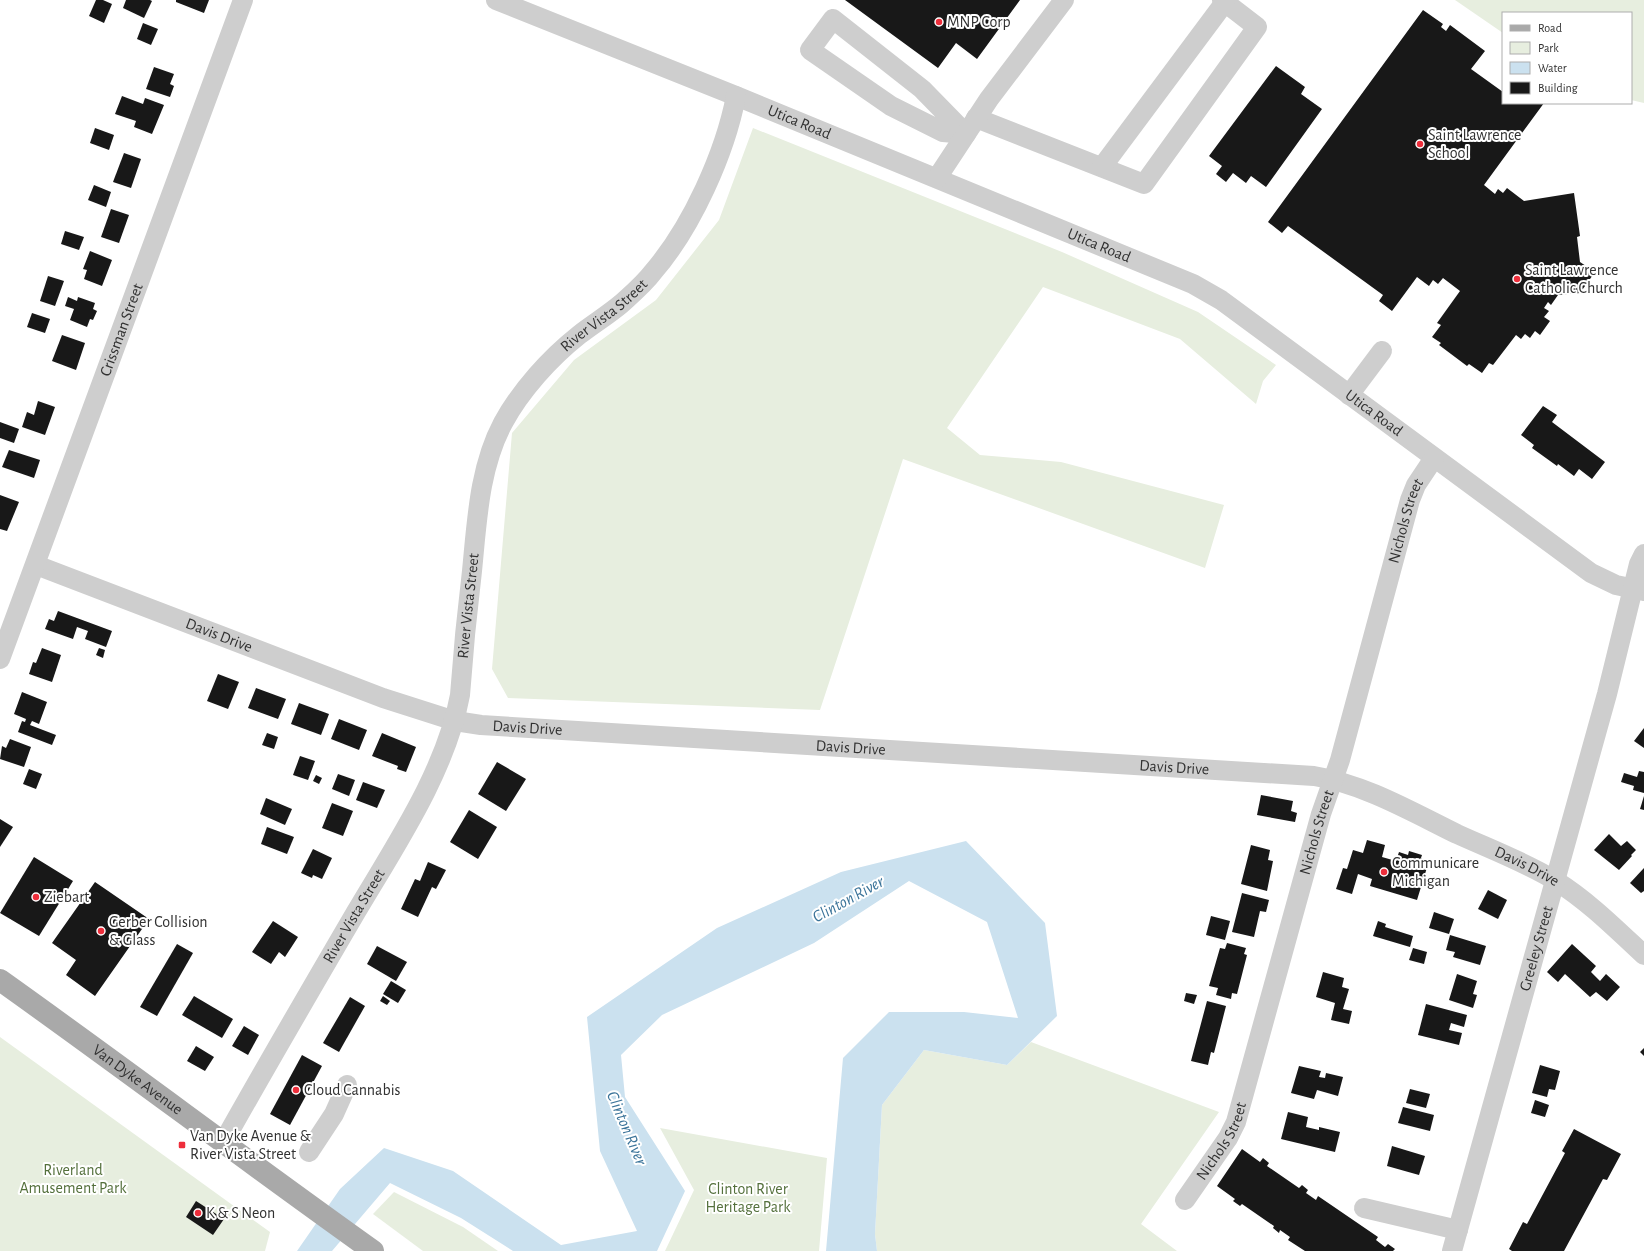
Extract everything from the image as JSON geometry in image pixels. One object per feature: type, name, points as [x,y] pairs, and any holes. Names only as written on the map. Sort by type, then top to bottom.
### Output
[{"type":"main road","name":"Van Dyke Avenue","points":[[0,980],[135,1077],[317,1212],[373,1251]]},
{"type":"street","name":"Crissman Street","points":[[0,659],[36,565],[243,0]]},
{"type":"street","name":"Utica Road","points":[[496,0],[937,178],[1203,289],[1221,300],[1591,573],[1616,585],[1638,590]]},
{"type":"street","points":[[937,178],[971,126],[1064,0]]},
{"type":"street","points":[[971,126],[943,132],[891,106],[810,50],[833,19],[971,126],[1102,167],[1144,184],[1257,27],[1223,1],[1102,167]]},
{"type":"street","name":"River Vista Street","points":[[223,1143],[395,846],[447,745],[455,721],[460,695],[478,510],[484,473],[503,423],[536,378],[578,336],[619,305],[653,273],[671,250],[707,183],[732,120],[736,96]]},
{"type":"street","points":[[1349,395],[1382,351]]},
{"type":"street","name":"Nichols Street","points":[[1185,1200],[1228,1138],[1236,1122],[1321,814],[1340,760],[1410,500],[1416,485],[1434,458]]},
{"type":"street","name":"Greeley Street","points":[[1452,1251],[1614,665],[1638,590],[1638,564],[1644,554]]},
{"type":"street","name":"Davis Drive","points":[[36,565],[383,698],[455,721],[488,725],[1314,776],[1334,779],[1354,786],[1407,810],[1555,881],[1611,925],[1644,955]]},
{"type":"street","points":[[309,1152],[334,1114],[348,1085]]},
{"type":"street","points":[[1364,1208],[1458,1230]]},
{"type":"green space","points":[[1455,0],[1644,0],[1644,103],[1632,100],[1632,12],[1502,12],[1502,32]]},
{"type":"green space","points":[[753,128],[1062,252],[1198,312],[1276,365],[1263,381],[1256,404],[1180,339],[1043,287],[947,428],[980,455],[1061,462],[1224,505],[1205,568],[903,459],[820,710],[508,698],[492,669],[512,433],[574,360],[656,300],[719,220]]},
{"type":"green space","name":"Riverland Amusement Park","points":[[0,1037],[270,1232],[265,1251],[0,1251]]},
{"type":"green space","points":[[1031,1042],[1219,1112],[1141,1224],[1177,1251],[877,1251],[875,1234],[882,1105],[924,1050],[1007,1065]]},
{"type":"green space","name":"Clinton River Heritage Park","points":[[660,1128],[827,1158],[819,1251],[665,1251],[694,1190]]},
{"type":"green space","points":[[394,1192],[463,1227],[498,1251],[423,1251],[373,1214]]},
{"type":"water","name":"Clinton River","points":[[966,841],[1045,923],[1057,1016],[1007,1065],[924,1050],[882,1105],[875,1234],[877,1251],[826,1251],[843,1058],[889,1012],[964,1012],[1018,1018],[987,922],[909,881],[814,943],[662,1015],[621,1055],[625,1097],[685,1191],[657,1251],[513,1251],[461,1218],[390,1183],[332,1251],[297,1251],[340,1189],[384,1148],[453,1171],[561,1245],[637,1231],[600,1151],[587,1017],[717,928],[841,872]]},
{"type":"building","points":[[96,0],[103,0],[112,4],[104,23],[89,16]]},
{"type":"building","points":[[126,0],[152,1],[144,18],[123,8]]},
{"type":"building","points":[[176,0],[209,0],[204,13],[176,2]]},
{"type":"building","name":"MNP Corp","points":[[845,0],[1020,0],[977,59],[956,43],[938,68]]},
{"type":"building","name":"Saint Lawrence School","points":[[1423,10],[1443,24],[1441,27],[1446,31],[1450,25],[1485,51],[1471,69],[1502,91],[1502,104],[1543,104],[1484,185],[1495,194],[1498,189],[1503,193],[1507,188],[1524,201],[1574,193],[1580,236],[1577,237],[1580,262],[1595,272],[1580,293],[1558,295],[1551,305],[1548,302],[1544,308],[1549,311],[1544,317],[1550,321],[1540,335],[1535,331],[1530,338],[1525,334],[1521,339],[1516,335],[1493,365],[1489,363],[1482,373],[1469,364],[1467,366],[1439,345],[1441,343],[1432,337],[1441,325],[1437,323],[1460,291],[1443,278],[1438,284],[1433,280],[1429,286],[1417,277],[1392,311],[1379,301],[1383,295],[1288,226],[1282,233],[1268,222]]},
{"type":"building","points":[[143,23],[158,29],[151,45],[137,39]]},
{"type":"building","points":[[1276,66],[1305,87],[1301,94],[1322,109],[1266,187],[1251,176],[1246,183],[1233,173],[1226,182],[1216,174],[1222,166],[1209,156]]},
{"type":"building","points":[[154,67],[174,74],[170,84],[174,86],[170,97],[146,89]]},
{"type":"building","points":[[122,96],[143,104],[145,98],[164,105],[152,134],[134,127],[136,121],[115,114]]},
{"type":"building","points":[[95,128],[114,135],[109,150],[90,143]]},
{"type":"building","points":[[124,153],[141,159],[131,188],[113,182]]},
{"type":"building","points":[[94,185],[111,192],[106,207],[88,200]]},
{"type":"building","points":[[111,209],[129,215],[119,243],[101,237]]},
{"type":"building","points":[[65,231],[84,237],[79,250],[61,244]]},
{"type":"building","points":[[90,251],[112,260],[102,286],[84,279],[87,270],[83,269]]},
{"type":"building","points":[[48,276],[64,281],[55,306],[40,301]]},
{"type":"building","points":[[68,297],[77,301],[78,297],[95,303],[93,309],[97,311],[93,320],[90,319],[87,327],[70,320],[74,309],[65,306]]},
{"type":"building","points":[[32,313],[50,319],[45,333],[27,327]]},
{"type":"building","points":[[62,335],[85,343],[76,370],[52,361]]},
{"type":"building","points":[[38,401],[55,407],[45,435],[22,427],[27,412],[34,415]]},
{"type":"building","points":[[1543,406],[1557,415],[1552,422],[1605,462],[1592,479],[1579,469],[1574,476],[1558,464],[1557,466],[1532,448],[1534,445],[1521,435]]},
{"type":"building","points":[[0,422],[19,429],[14,443],[0,438]]},
{"type":"building","points":[[9,450],[40,460],[34,478],[2,467]]},
{"type":"building","points":[[0,495],[19,502],[7,531],[0,529]]},
{"type":"building","points":[[58,611],[112,631],[106,647],[85,639],[88,631],[77,627],[73,639],[45,629],[49,619],[54,621]]},
{"type":"building","points":[[42,648],[61,655],[52,682],[29,674],[33,662],[36,663]]},
{"type":"building","points":[[99,648],[105,650],[103,658],[96,655]]},
{"type":"building","points":[[218,674],[239,682],[228,709],[207,701]]},
{"type":"building","points":[[256,688],[286,699],[278,719],[248,708]]},
{"type":"building","points":[[22,692],[47,702],[39,724],[32,721],[30,725],[56,735],[52,745],[18,732],[22,721],[25,722],[26,719],[14,714]]},
{"type":"building","points":[[299,703],[329,714],[321,735],[291,724]]},
{"type":"building","points":[[339,719],[367,730],[359,750],[331,739]]},
{"type":"building","points":[[1644,728],[1644,748],[1634,741]]},
{"type":"building","points":[[267,733],[278,737],[274,749],[262,745]]},
{"type":"building","points":[[382,733],[416,747],[406,772],[397,769],[398,766],[372,756]]},
{"type":"building","points":[[10,739],[31,747],[24,767],[0,759],[2,746],[6,748]]},
{"type":"building","points":[[300,756],[315,761],[308,780],[293,775]]},
{"type":"building","points":[[497,762],[526,779],[506,811],[478,794]]},
{"type":"building","points":[[29,769],[42,774],[36,789],[23,784]]},
{"type":"building","points":[[1639,771],[1644,772],[1644,793],[1633,790],[1634,786],[1621,782],[1624,773],[1637,777]]},
{"type":"building","points":[[338,774],[355,780],[349,796],[332,789]]},
{"type":"building","points":[[316,775],[322,778],[319,784],[313,781]]},
{"type":"building","points":[[363,782],[385,790],[377,808],[356,800]]},
{"type":"building","points":[[1261,795],[1293,801],[1291,811],[1297,813],[1295,822],[1257,815]]},
{"type":"building","points":[[1644,796],[1644,810],[1640,809]]},
{"type":"building","points":[[266,798],[292,809],[285,825],[260,814]]},
{"type":"building","points":[[332,803],[353,811],[343,836],[322,828]]},
{"type":"building","points":[[469,810],[497,827],[478,859],[450,842]]},
{"type":"building","points":[[0,819],[13,827],[0,847]]},
{"type":"building","points":[[267,827],[294,837],[287,854],[261,844]]},
{"type":"building","points":[[1609,834],[1621,846],[1627,841],[1636,850],[1619,870],[1594,850]]},
{"type":"building","name":"Communicare Michigan","points":[[1367,840],[1385,845],[1382,857],[1396,861],[1399,852],[1408,855],[1409,851],[1422,855],[1421,858],[1429,861],[1417,900],[1370,886],[1372,879],[1358,874],[1352,894],[1336,889],[1343,868],[1347,869],[1353,850],[1363,853]]},
{"type":"building","points":[[1251,845],[1270,850],[1268,860],[1273,861],[1267,891],[1241,884]]},
{"type":"building","points":[[313,849],[332,858],[322,879],[313,875],[312,878],[301,873]]},
{"type":"building","name":"Ziebart","points":[[34,857],[73,881],[39,936],[0,913]]},
{"type":"building","points":[[428,862],[446,870],[436,889],[432,887],[418,917],[401,909],[415,879],[420,881]]},
{"type":"building","points":[[1644,868],[1644,891],[1641,893],[1630,883]]},
{"type":"building","name":"Gerber Collision & Glass","points":[[95,882],[149,919],[95,996],[66,975],[76,960],[52,943]]},
{"type":"building","points":[[1488,890],[1507,900],[1498,919],[1478,909]]},
{"type":"building","points":[[1242,893],[1269,900],[1266,912],[1260,911],[1254,937],[1232,932]]},
{"type":"building","points":[[1434,912],[1454,919],[1449,934],[1429,928]]},
{"type":"building","points":[[1211,916],[1230,921],[1225,940],[1206,935]]},
{"type":"building","points":[[273,921],[298,937],[285,957],[279,952],[271,964],[252,952]]},
{"type":"building","points":[[1378,921],[1386,924],[1385,927],[1413,936],[1410,947],[1373,936]]},
{"type":"building","points":[[1450,935],[1486,946],[1480,965],[1453,957],[1455,952],[1446,950]]},
{"type":"building","points":[[1227,943],[1246,948],[1244,954],[1247,955],[1237,994],[1232,993],[1231,999],[1216,995],[1218,988],[1209,986],[1220,948],[1225,949]]},
{"type":"building","points":[[177,944],[193,953],[157,1016],[140,1007]]},
{"type":"building","points":[[1572,944],[1596,966],[1591,972],[1600,981],[1606,974],[1620,987],[1607,1001],[1596,992],[1590,997],[1565,974],[1558,982],[1547,972]]},
{"type":"building","points":[[377,946],[407,962],[396,981],[367,964]]},
{"type":"building","points":[[1413,948],[1427,952],[1424,964],[1409,960]]},
{"type":"building","points":[[1323,972],[1344,978],[1342,987],[1349,989],[1343,1009],[1352,1011],[1349,1024],[1331,1020],[1335,1003],[1316,997]]},
{"type":"building","points":[[1457,974],[1477,981],[1473,994],[1477,995],[1473,1008],[1449,1000]]},
{"type":"building","points":[[391,981],[406,990],[398,1003],[383,994]]},
{"type":"building","points":[[1186,993],[1197,995],[1194,1004],[1184,1001]]},
{"type":"building","points":[[194,996],[233,1019],[222,1038],[182,1015]]},
{"type":"building","points":[[383,996],[390,1001],[387,1005],[380,1001]]},
{"type":"building","points":[[350,997],[365,1006],[339,1052],[323,1043]]},
{"type":"building","points":[[1207,1001],[1226,1006],[1214,1053],[1211,1052],[1208,1065],[1191,1061]]},
{"type":"building","points":[[1426,1004],[1467,1015],[1464,1027],[1451,1023],[1449,1030],[1462,1033],[1459,1045],[1418,1035]]},
{"type":"building","points":[[244,1026],[259,1035],[248,1055],[232,1046]]},
{"type":"building","points":[[196,1046],[214,1057],[205,1071],[187,1061]]},
{"type":"building","points":[[1644,1048],[1644,1056],[1640,1052]]},
{"type":"building","name":"Cloud Cannabis","points":[[302,1055],[322,1066],[290,1125],[270,1114]]},
{"type":"building","points":[[1540,1065],[1560,1071],[1555,1090],[1549,1089],[1547,1097],[1532,1093]]},
{"type":"building","points":[[1299,1066],[1321,1071],[1319,1077],[1325,1078],[1326,1073],[1343,1077],[1338,1096],[1317,1090],[1314,1099],[1291,1093]]},
{"type":"building","points":[[1410,1089],[1430,1094],[1426,1108],[1406,1103]]},
{"type":"building","points":[[1535,1100],[1549,1105],[1545,1117],[1531,1113]]},
{"type":"building","points":[[1403,1107],[1434,1115],[1430,1131],[1398,1123]]},
{"type":"building","points":[[1288,1112],[1308,1117],[1306,1127],[1319,1130],[1319,1127],[1340,1132],[1335,1152],[1281,1139]]},
{"type":"building","points":[[1574,1129],[1621,1154],[1607,1180],[1603,1179],[1564,1251],[1512,1251],[1509,1249],[1523,1222],[1527,1224],[1565,1153],[1562,1151]]},
{"type":"building","points":[[1392,1146],[1425,1156],[1419,1175],[1387,1166]]},
{"type":"building","points":[[1242,1149],[1260,1162],[1263,1158],[1269,1163],[1267,1166],[1299,1188],[1302,1185],[1308,1190],[1306,1193],[1316,1200],[1318,1196],[1378,1237],[1376,1240],[1385,1247],[1388,1244],[1395,1249],[1393,1251],[1305,1251],[1288,1240],[1290,1237],[1280,1230],[1279,1233],[1273,1228],[1274,1226],[1242,1204],[1240,1206],[1233,1201],[1235,1199],[1217,1186]]},
{"type":"building","points":[[196,1201],[224,1219],[213,1235],[186,1217]]},
{"type":"place","name":"MNP Corp","points":[[939,22]]},
{"type":"place","name":"Saint Lawrence School","points":[[1420,144]]},
{"type":"place","name":"Saint Lawrence Catholic Church","points":[[1517,279]]},
{"type":"place","name":"Communicare Michigan","points":[[1384,872]]},
{"type":"place","name":"Ziebart","points":[[36,897]]},
{"type":"place","name":"Gerber Collision & Glass","points":[[101,931]]},
{"type":"place","name":"Cloud Cannabis","points":[[296,1090]]},
{"type":"place","name":"Van Dyke Avenue & River Vista Street","points":[[182,1145]]},
{"type":"place","name":"K & S Neon","points":[[198,1213]]}]
